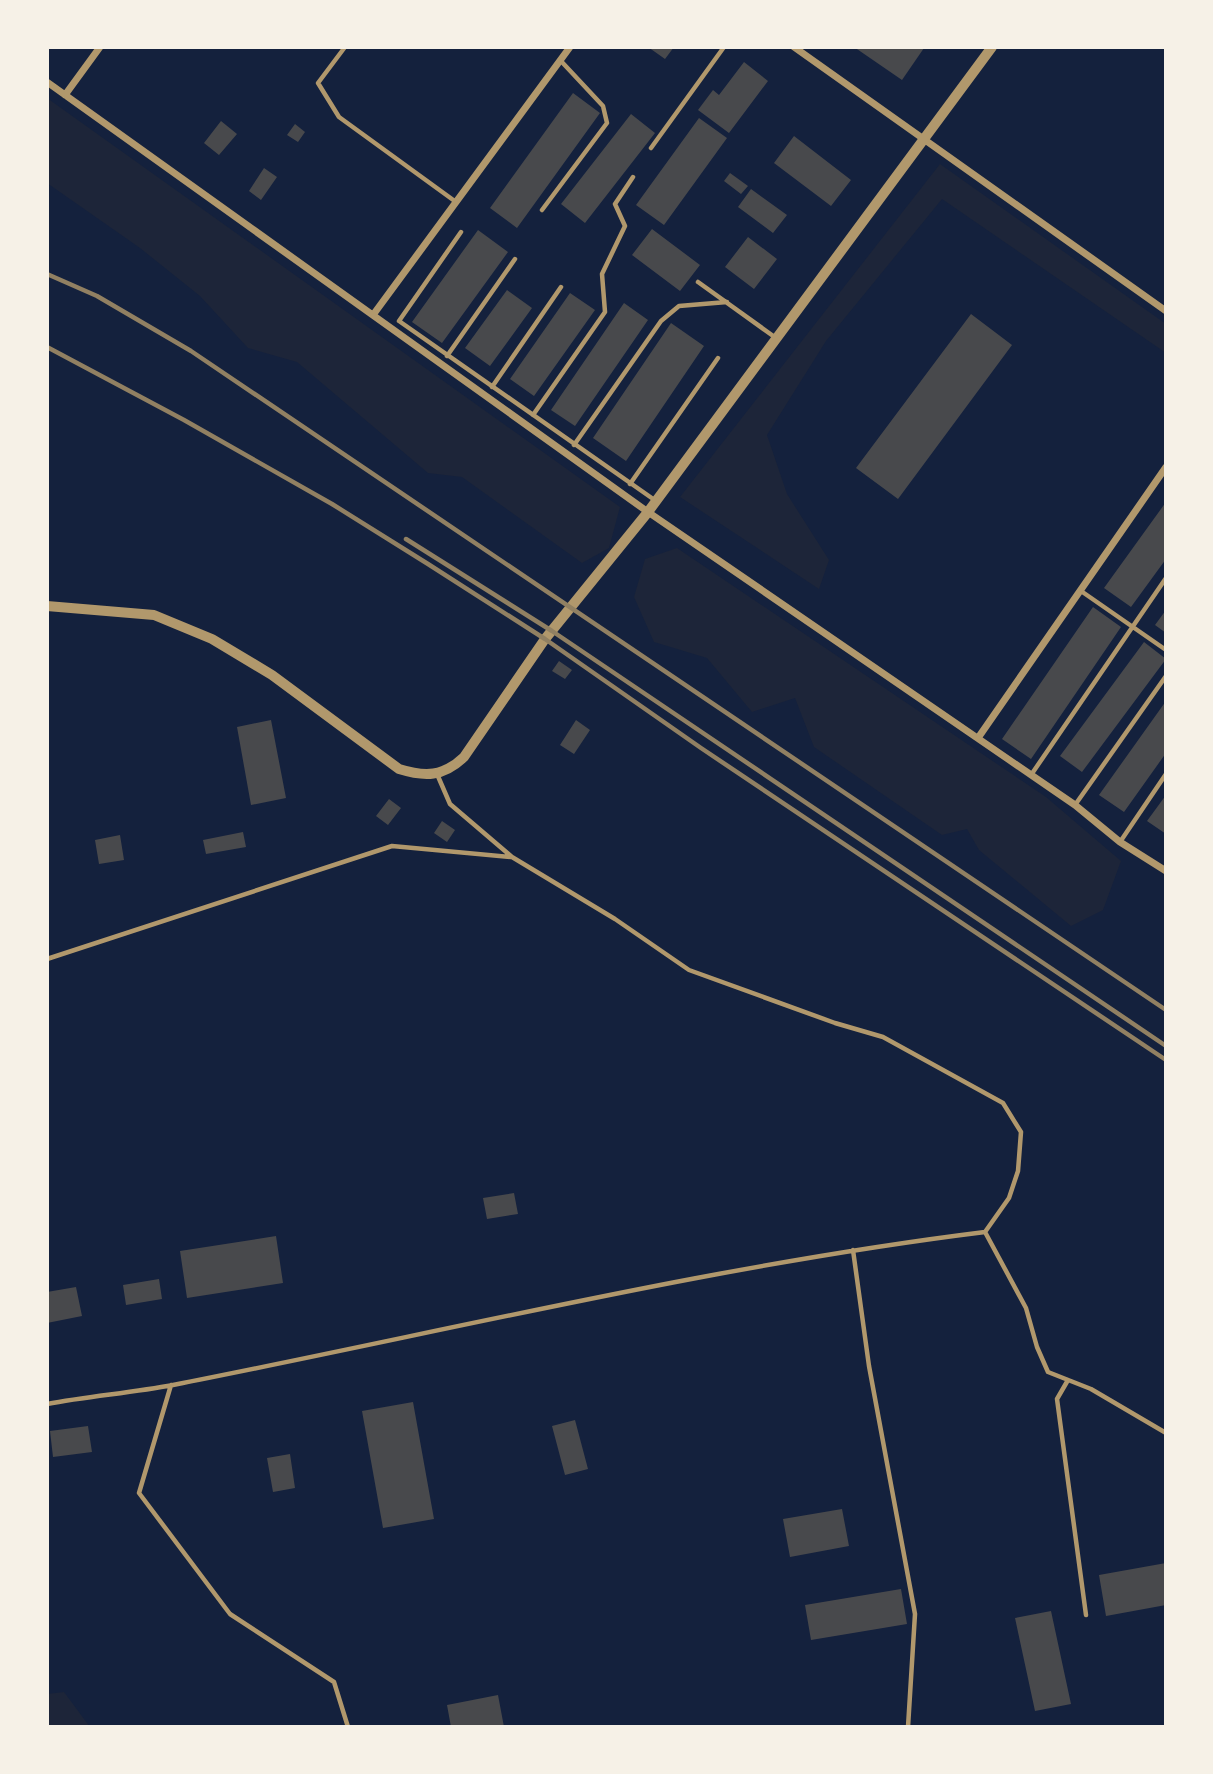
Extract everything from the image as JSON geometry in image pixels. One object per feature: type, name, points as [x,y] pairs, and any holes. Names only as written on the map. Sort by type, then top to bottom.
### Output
[{"type":"street","points":[[65,95],[100,47]]},
{"type":"street","points":[[373,315],[570,47]]},
{"type":"street","points":[[47,606],[154,615],[212,639],[272,675],[399,769],[415,774],[437,774],[452,769],[464,757],[545,639],[656,502],[992,47]]},
{"type":"street","points":[[800,49],[1166,311]]},
{"type":"street","points":[[47,82],[648,512],[1075,805],[1120,842],[1166,871]]},
{"type":"street","points":[[978,738],[1166,467]]},
{"type":"lane","points":[[345,47],[318,83],[339,117],[456,202]]},
{"type":"lane","points":[[651,148],[724,47]]},
{"type":"lane","points":[[542,210],[607,123],[603,106],[560,60]]},
{"type":"lane","points":[[533,415],[605,312],[602,274],[625,226],[615,204],[633,177]]},
{"type":"lane","points":[[461,232],[399,321],[656,502]]},
{"type":"lane","points":[[447,356],[515,259]]},
{"type":"lane","points":[[698,282],[776,338]]},
{"type":"lane","points":[[492,387],[561,287]]},
{"type":"lane","points":[[574,445],[661,321],[679,306],[727,302]]},
{"type":"lane","points":[[630,484],[718,358]]},
{"type":"lane","points":[[1031,775],[1166,578]]},
{"type":"lane","points":[[1081,591],[1166,650]]},
{"type":"lane","points":[[1075,805],[1166,676]]},
{"type":"lane","points":[[47,1404],[171,1385],[462,1324],[853,1250],[985,1232],[1009,1198],[1018,1171],[1021,1132],[1003,1103],[883,1037],[835,1023],[690,970],[615,919],[512,857],[450,804],[437,774]]},
{"type":"lane","points":[[1120,842],[1166,774]]},
{"type":"lane","points":[[47,959],[57,958],[392,846],[512,857]]},
{"type":"lane","points":[[985,1232],[1027,1308],[1037,1347],[1048,1372],[1091,1390],[1166,1433]]},
{"type":"lane","points":[[853,1250],[869,1366],[915,1614],[908,1727]]},
{"type":"lane","points":[[1069,1380],[1057,1399],[1086,1615]]},
{"type":"lane","points":[[171,1385],[139,1493],[230,1614],[334,1682],[348,1727]]},
{"type":"shaded area","points":[[47,98],[620,507],[609,548],[582,563],[462,477],[428,473],[297,362],[248,348],[200,296],[140,248],[47,183]]},
{"type":"shaded area","points":[[940,164],[1166,324],[1166,353],[942,199],[826,341],[767,435],[787,494],[829,560],[819,589],[680,497]]},
{"type":"shaded area","points":[[677,548],[1046,797],[1121,861],[1103,910],[1071,926],[979,850],[967,829],[942,835],[814,747],[795,698],[752,712],[707,658],[654,642],[634,597],[645,559]]},
{"type":"shaded area","points":[[64,1692],[90,1727],[47,1727],[47,1694]]},
{"type":"building","points":[[648,47],[674,47],[665,59]]},
{"type":"building","points":[[854,47],[922,47],[924,48],[902,80]]},
{"type":"building","points":[[744,62],[768,81],[729,133],[698,110],[713,90],[719,95]]},
{"type":"building","points":[[573,93],[600,113],[517,228],[490,208]]},
{"type":"building","points":[[631,114],[655,133],[585,223],[561,204]]},
{"type":"building","points":[[699,118],[727,138],[664,225],[636,205]]},
{"type":"building","points":[[221,121],[237,134],[219,155],[204,143]]},
{"type":"building","points":[[295,124],[305,132],[298,142],[287,135]]},
{"type":"building","points":[[794,136],[851,180],[831,206],[774,163]]},
{"type":"building","points":[[264,168],[277,177],[261,200],[249,191]]},
{"type":"building","points":[[730,173],[748,186],[741,194],[724,181]]},
{"type":"building","points":[[751,189],[787,215],[773,233],[738,207]]},
{"type":"building","points":[[652,229],[700,265],[680,291],[632,255]]},
{"type":"building","points":[[478,230],[508,252],[442,343],[412,322]]},
{"type":"building","points":[[748,237],[777,259],[754,289],[725,267]]},
{"type":"building","points":[[507,290],[532,308],[490,366],[465,348]]},
{"type":"building","points":[[570,293],[595,310],[534,396],[510,379]]},
{"type":"building","points":[[624,303],[648,320],[575,426],[551,410]]},
{"type":"building","points":[[971,314],[1012,345],[898,499],[856,468]]},
{"type":"building","points":[[671,323],[704,346],[626,461],[593,438]]},
{"type":"building","points":[[1166,502],[1166,559],[1131,607],[1104,588]]},
{"type":"building","points":[[1093,607],[1121,627],[1031,759],[1002,739]]},
{"type":"building","points":[[1166,610],[1166,633],[1155,625]]},
{"type":"building","points":[[1144,642],[1166,659],[1082,772],[1060,756]]},
{"type":"building","points":[[559,661],[572,670],[565,679],[552,671]]},
{"type":"building","points":[[1166,701],[1166,753],[1124,812],[1099,795]]},
{"type":"building","points":[[271,720],[286,798],[251,805],[237,727]]},
{"type":"building","points":[[576,720],[590,730],[574,754],[560,745]]},
{"type":"building","points":[[1166,795],[1166,834],[1147,821]]},
{"type":"building","points":[[389,799],[401,808],[388,825],[376,816]]},
{"type":"building","points":[[442,821],[455,830],[447,842],[434,833]]},
{"type":"building","points":[[243,832],[246,847],[206,854],[203,840]]},
{"type":"building","points":[[120,835],[124,860],[99,864],[95,840]]},
{"type":"building","points":[[514,1193],[518,1214],[487,1219],[483,1198]]},
{"type":"building","points":[[276,1236],[283,1283],[187,1298],[180,1251]]},
{"type":"building","points":[[159,1279],[162,1299],[126,1305],[123,1285]]},
{"type":"building","points":[[76,1287],[82,1316],[47,1323],[47,1292]]},
{"type":"building","points":[[413,1402],[434,1519],[383,1528],[362,1411]]},
{"type":"building","points":[[575,1420],[588,1469],[565,1475],[552,1426]]},
{"type":"building","points":[[88,1426],[92,1452],[53,1457],[50,1431]]},
{"type":"building","points":[[290,1454],[295,1488],[273,1492],[267,1458]]},
{"type":"building","points":[[842,1509],[849,1546],[790,1557],[783,1519]]},
{"type":"building","points":[[1166,1563],[1166,1605],[1106,1616],[1099,1575]]},
{"type":"building","points":[[901,1589],[907,1624],[811,1640],[805,1605]]},
{"type":"building","points":[[1051,1611],[1071,1704],[1035,1711],[1015,1618]]},
{"type":"building","points":[[498,1695],[504,1727],[451,1727],[447,1705]]},
{"type":"railway","points":[[47,274],[97,296],[191,351],[1166,1010]]},
{"type":"railway","points":[[47,347],[184,420],[332,504],[428,564],[545,639],[701,748],[1166,1060]]},
{"type":"railway","points":[[406,539],[552,631],[1166,1046]]}]
